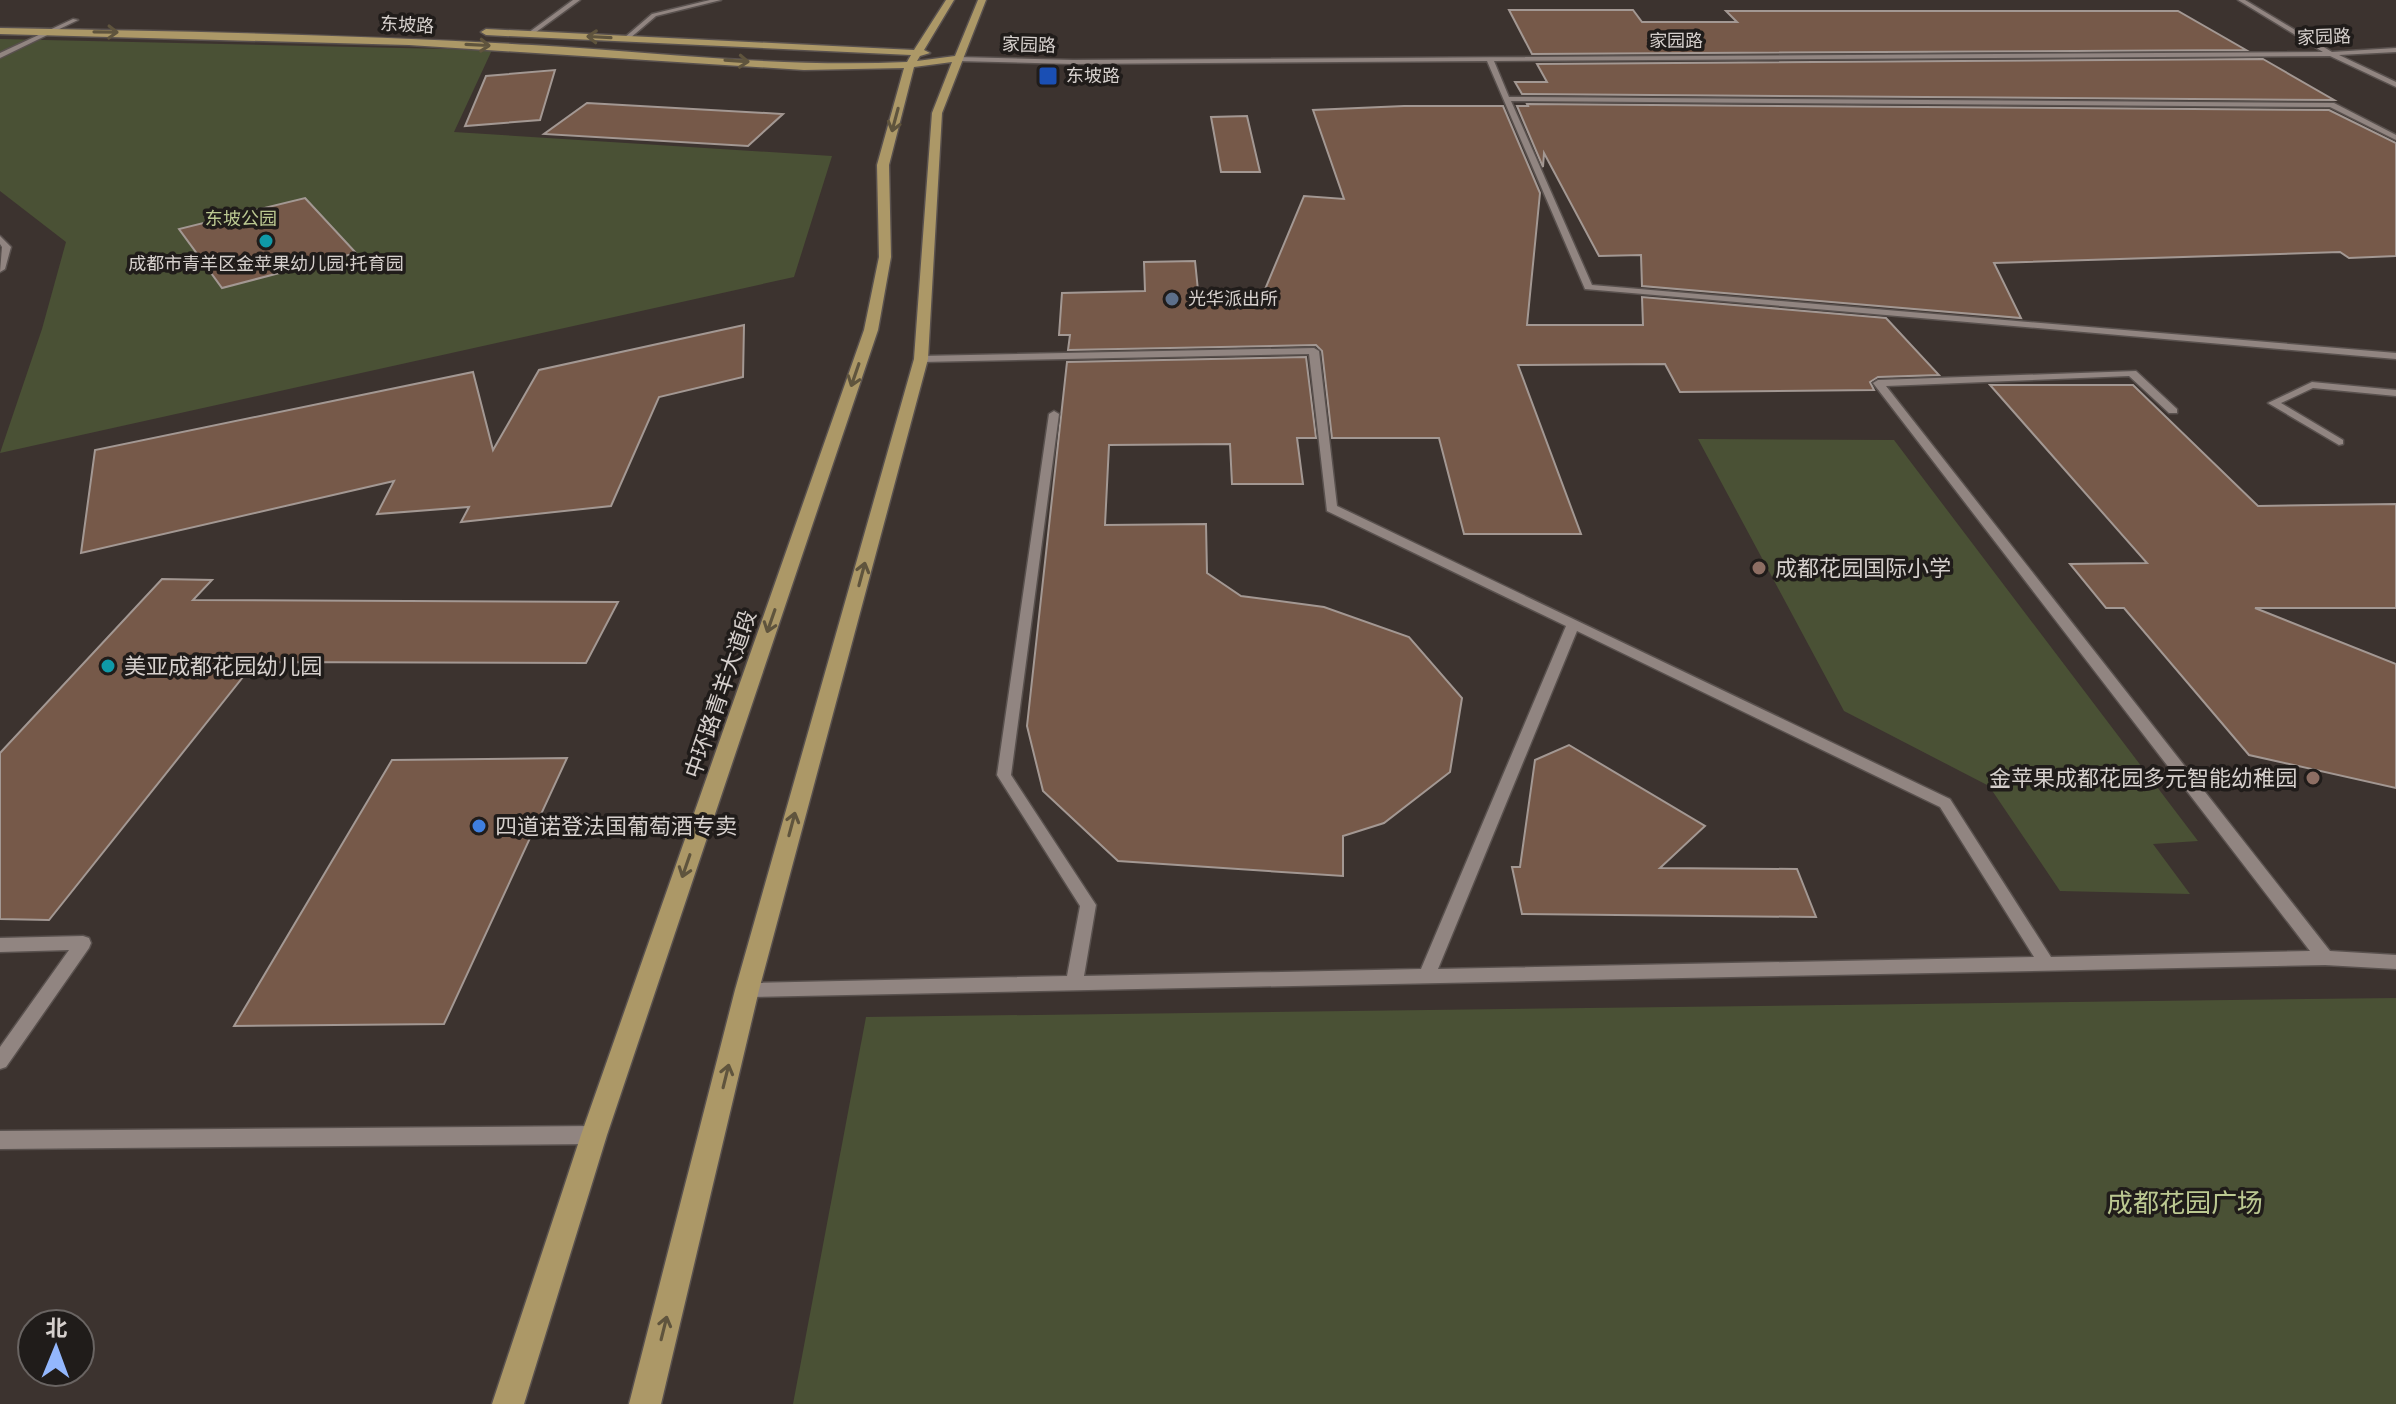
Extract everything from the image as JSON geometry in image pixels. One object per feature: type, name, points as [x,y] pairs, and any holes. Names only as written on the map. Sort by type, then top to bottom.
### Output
[{"type":"main road","name":"中环路青羊大道段","points":[[508,1404],[594,1135],[871,330],[885,257],[883,165],[913,59],[950,0]]},
{"type":"main road","points":[[645,1404],[747,990],[921,359],[937,113],[982,0]]},
{"type":"main road","points":[[0,19],[185,22]]},
{"type":"main road","name":"东坡路","points":[[0,31],[364,38],[779,64],[957,59]]},
{"type":"main road","name":"东坡路","points":[[468,31],[627,38],[913,59],[957,59]]},
{"type":"street","points":[[530,34],[577,0]]},
{"type":"street","points":[[627,38],[654,15],[718,0]]},
{"type":"street","points":[[2241,0],[2331,54],[2396,85]]},
{"type":"street","points":[[0,56],[75,20]]},
{"type":"street","name":"家园路","points":[[957,59],[1073,62],[2331,54],[2396,50]]},
{"type":"street","points":[[1489,58],[1588,287],[2396,356]]},
{"type":"street","points":[[1507,99],[2331,105],[2396,138]]},
{"type":"street","points":[[0,239],[7,247],[0,269]]},
{"type":"street","points":[[921,359],[1314,351],[1331,508],[1945,803],[2047,964]]},
{"type":"street","points":[[2173,411],[2132,373],[1878,383],[2325,958]]},
{"type":"street","points":[[2339,442],[2273,403],[2312,385],[2396,393]]},
{"type":"street","points":[[1054,414],[1004,775],[1088,905],[1074,983]]},
{"type":"street","points":[[1427,976],[1573,624]]},
{"type":"street","points":[[0,945],[83,943],[0,1061]]},
{"type":"street","points":[[747,990],[2325,958],[2396,962]]},
{"type":"street","points":[[0,1140],[594,1135]]},
{"type":"green space","name":"东坡公园","points":[[0,39],[492,50],[454,132],[832,156],[794,277],[0,453],[42,329],[66,242],[0,191]]},
{"type":"green space","points":[[1698,439],[1894,440],[2198,841],[2153,844],[2190,894],[2060,891],[1989,786],[1844,711]]},
{"type":"green space","name":"成都花园广场","points":[[2396,998],[2396,1404],[793,1404],[866,1017]]},
{"type":"building","points":[[1509,10],[1633,10],[1642,22],[1737,22],[1726,11],[2178,11],[2246,50],[1532,54]]},
{"type":"building","points":[[2263,59],[2334,100],[1522,94],[1515,82],[1547,82],[1537,64]]},
{"type":"building","points":[[555,70],[540,120],[465,126],[486,76]]},
{"type":"building","points":[[587,103],[783,114],[748,146],[544,134]]},
{"type":"building","points":[[1503,106],[1540,193],[1527,325],[1643,325],[1642,297],[1886,318],[1939,375],[1878,377],[1870,382],[1874,390],[1680,392],[1665,364],[1518,365],[1581,534],[1464,534],[1439,438],[1332,438],[1322,351],[1316,345],[1068,350],[1070,335],[1059,335],[1062,293],[1145,291],[1144,262],[1195,261],[1199,300],[1261,299],[1304,196],[1344,199],[1313,110]]},
{"type":"building","points":[[1517,106],[2329,110],[2396,143],[2396,256],[2349,258],[2340,252],[1994,263],[2021,318],[1642,286],[1641,255],[1599,256],[1544,153],[1543,167]]},
{"type":"building","points":[[1247,116],[1260,172],[1221,172],[1211,117]]},
{"type":"building","name":"成都市青羊区金苹果幼儿园·托育园","points":[[305,198],[356,253],[222,288],[179,229]]},
{"type":"building","points":[[744,325],[743,377],[659,397],[611,506],[461,522],[469,507],[377,514],[394,481],[81,553],[95,450],[473,372],[493,450],[539,370]]},
{"type":"building","points":[[1306,357],[1316,438],[1297,438],[1303,484],[1232,484],[1230,444],[1109,445],[1105,525],[1206,524],[1207,573],[1241,596],[1324,607],[1409,637],[1462,698],[1450,772],[1384,823],[1343,836],[1343,876],[1118,861],[1043,791],[1027,726],[1067,362]]},
{"type":"building","points":[[1990,385],[2133,385],[2258,506],[2396,504],[2396,608],[2255,608],[2396,664],[2396,788],[2249,755],[2124,608],[2106,608],[2070,564],[2147,563]]},
{"type":"building","points":[[162,579],[212,580],[193,600],[618,602],[586,663],[255,662],[49,920],[0,919],[0,753]]},
{"type":"building","points":[[1569,745],[1705,826],[1660,868],[1797,869],[1816,917],[1522,914],[1512,867],[1520,867],[1535,760]]},
{"type":"building","points":[[567,758],[444,1024],[234,1026],[392,760]]},
{"type":"place","name":"东坡路","points":[[1048,76]]},
{"type":"place","name":"成都市青羊区金苹果幼儿园·托育园","points":[[266,241]]},
{"type":"place","name":"光华派出所","points":[[1172,299]]},
{"type":"place","name":"成都花园国际小学","points":[[1759,568]]},
{"type":"place","name":"美亚成都花园幼儿园","points":[[108,666]]},
{"type":"place","name":"金苹果成都花园多元智能幼稚园","points":[[2313,778]]},
{"type":"place","name":"四道诺登法国葡萄酒专卖","points":[[479,826]]}]
